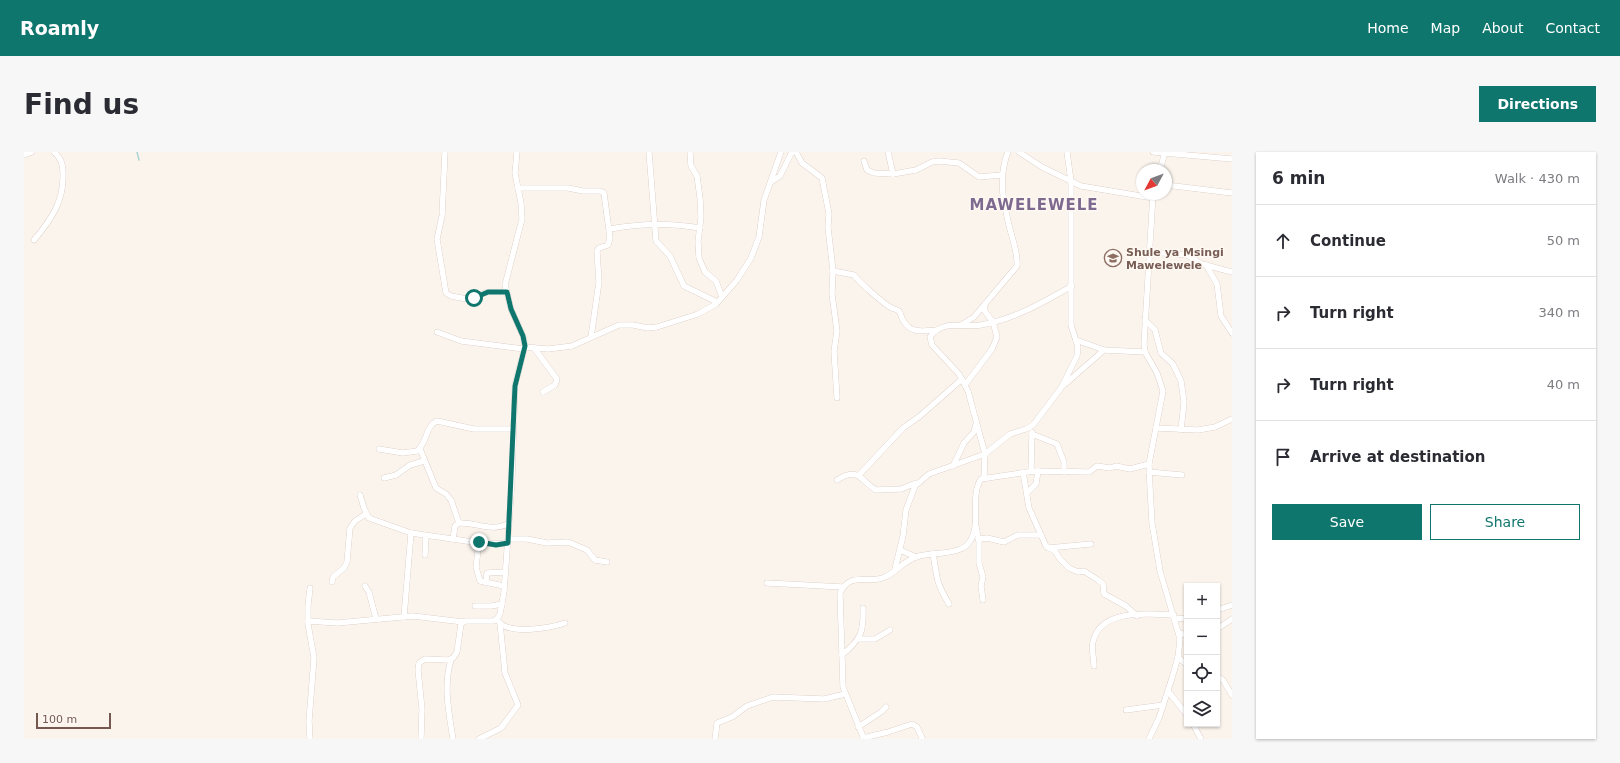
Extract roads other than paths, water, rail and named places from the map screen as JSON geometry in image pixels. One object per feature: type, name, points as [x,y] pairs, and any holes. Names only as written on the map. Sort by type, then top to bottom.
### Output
[{"type":"street","points":[[24,155],[32,152]]},
{"type":"street","points":[[34,240],[48,222],[60,202],[63,185],[62,164],[59,156],[54,152]]},
{"type":"street","points":[[445,152],[442,216],[437,239],[446,293],[451,296],[467,299],[488,292],[507,292]]},
{"type":"street","points":[[479,739],[501,728],[518,705],[505,673],[498,621],[502,604],[508,541],[516,379],[524,348],[523,336],[511,309],[507,292],[507,276],[522,219],[515,173],[518,152]]},
{"type":"street","points":[[649,152],[656,241],[670,256],[684,286],[717,302]]},
{"type":"street","points":[[690,152],[691,166],[697,176],[699,189],[701,217],[698,242],[700,259],[706,274],[718,284],[722,297]]},
{"type":"street","points":[[437,332],[461,341],[524,348],[566,347],[580,343],[619,325],[634,325],[648,328],[658,327],[700,313],[722,297],[751,258],[759,237],[764,200],[781,152]]},
{"type":"street","points":[[771,182],[783,172],[792,152]]},
{"type":"street","points":[[796,152],[802,164],[822,178],[828,206],[828,227],[833,271],[832,294],[837,331],[834,351],[837,398]]},
{"type":"street","points":[[888,152],[893,174]]},
{"type":"street","points":[[960,326],[974,317],[1017,266],[1016,251],[1003,193],[1001,175],[1008,152]]},
{"type":"street","points":[[1019,152],[1071,181],[1091,188],[1136,194]]},
{"type":"street","points":[[837,480],[846,475],[859,475],[876,490],[901,489],[918,482],[929,474],[985,454],[1010,434],[1033,425],[1061,388],[1077,356],[1078,347],[1071,325],[1071,181],[1067,152]]},
{"type":"street","points":[[1154,152],[1232,159]]},
{"type":"street","points":[[1162,164],[1165,153]]},
{"type":"street","points":[[864,161],[865,167],[870,173],[893,174],[916,170],[932,162],[939,161],[959,163],[979,177],[1001,175]]},
{"type":"street","points":[[1172,186],[1232,193]]},
{"type":"street","points":[[518,188],[568,188],[583,191],[593,190],[602,192],[606,196],[610,238],[608,245],[599,248],[597,251],[599,282],[592,337]]},
{"type":"street","points":[[1149,739],[1156,726],[1178,657],[1178,633],[1160,571],[1152,522],[1149,464],[1163,391],[1157,374],[1145,352],[1145,320],[1153,200]]},
{"type":"street","points":[[610,229],[633,226],[678,226],[700,228]]},
{"type":"street","points":[[1150,252],[1187,255],[1206,265],[1232,272]]},
{"type":"street","points":[[1206,265],[1217,284],[1222,316],[1232,333]]},
{"type":"street","points":[[833,271],[854,275],[858,282],[866,286],[884,303],[899,311],[902,319],[909,328],[920,331],[937,330]]},
{"type":"street","points":[[984,478],[985,454],[965,385],[962,379],[932,344],[930,337],[937,330],[945,326],[976,326],[1006,320],[1032,309],[1072,286]]},
{"type":"street","points":[[965,385],[996,342],[997,334],[993,322],[984,310],[986,303]]},
{"type":"street","points":[[1145,320],[1154,330],[1161,353],[1173,364],[1181,381],[1184,402],[1181,430]]},
{"type":"street","points":[[1076,340],[1104,350],[1145,352]]},
{"type":"street","points":[[534,348],[557,379],[555,385],[543,392]]},
{"type":"street","points":[[1061,388],[1104,350]]},
{"type":"street","points":[[859,475],[903,428],[920,416],[962,379]]},
{"type":"street","points":[[1156,428],[1198,430],[1215,427],[1232,419]]},
{"type":"street","points":[[379,449],[402,453],[420,449],[426,441],[429,427],[437,421],[474,429],[513,428]]},
{"type":"street","points":[[953,466],[962,447],[974,432],[976,422]]},
{"type":"street","points":[[1031,471],[1033,425]]},
{"type":"street","points":[[1032,434],[1057,444],[1064,462],[1064,472]]},
{"type":"street","points":[[420,449],[436,488],[446,494],[451,500],[459,523]]},
{"type":"street","points":[[384,478],[396,475],[410,465],[424,461]]},
{"type":"street","points":[[983,600],[981,586],[984,577],[979,563],[976,524],[976,500],[980,480],[984,478],[1031,471],[1089,472],[1097,466],[1110,468],[1116,466],[1130,469],[1149,464]]},
{"type":"street","points":[[1027,492],[1036,484],[1038,471]]},
{"type":"street","points":[[1023,472],[1029,508],[1040,536],[1047,548],[1055,551],[1060,559],[1069,568],[1078,572],[1084,571],[1098,580],[1102,584],[1104,594],[1126,606],[1137,616]]},
{"type":"street","points":[[1150,472],[1182,475]]},
{"type":"street","points":[[894,570],[900,550],[909,500],[914,487],[918,482]]},
{"type":"street","points":[[360,495],[366,514],[369,518],[411,533],[496,545],[508,541],[568,542],[587,550],[596,560],[607,562]]},
{"type":"street","points":[[332,582],[333,577],[344,568],[348,562],[350,528],[355,521],[366,514]]},
{"type":"street","points":[[459,523],[491,527],[502,526],[509,523]]},
{"type":"street","points":[[453,539],[455,526],[459,523]]},
{"type":"street","points":[[922,738],[917,727],[912,724],[864,739],[843,687],[840,593],[843,587],[851,580],[886,577],[906,561],[916,557],[963,548],[969,542],[976,524]]},
{"type":"street","points":[[404,616],[411,533]]},
{"type":"street","points":[[978,539],[987,538],[1004,542],[1018,535],[1040,536]]},
{"type":"street","points":[[426,536],[426,555]]},
{"type":"street","points":[[479,542],[477,573],[480,582],[504,586]]},
{"type":"street","points":[[1047,548],[1090,544]]},
{"type":"street","points":[[900,550],[916,557]]},
{"type":"street","points":[[933,553],[934,572],[938,584],[949,604]]},
{"type":"street","points":[[486,583],[487,573],[505,572]]},
{"type":"street","points":[[767,583],[843,587]]},
{"type":"street","points":[[366,586],[376,619]]},
{"type":"street","points":[[310,588],[308,621],[314,658],[309,720],[310,739]]},
{"type":"street","points":[[475,606],[502,604]]},
{"type":"street","points":[[1220,609],[1232,605]]},
{"type":"street","points":[[842,654],[858,639],[862,631],[863,608]]},
{"type":"street","points":[[308,621],[337,623],[404,616],[427,616],[463,622],[498,621]]},
{"type":"street","points":[[1094,666],[1093,643],[1101,628],[1114,618],[1137,616],[1184,618]]},
{"type":"street","points":[[1220,627],[1232,620]]},
{"type":"street","points":[[498,621],[503,627],[511,629],[548,628],[565,623]]},
{"type":"street","points":[[453,739],[447,695],[447,675],[451,660],[457,652],[460,626],[463,622]]},
{"type":"street","points":[[858,639],[875,639],[890,630]]},
{"type":"street","points":[[1178,633],[1184,634]]},
{"type":"street","points":[[1178,657],[1184,662]]},
{"type":"street","points":[[421,739],[422,709],[418,670],[419,663],[425,659],[451,660]]},
{"type":"street","points":[[1220,678],[1223,680],[1232,695]]},
{"type":"street","points":[[1168,691],[1184,711]]},
{"type":"street","points":[[715,739],[717,724],[732,717],[748,706],[764,700],[788,696],[804,699],[824,698],[846,694]]},
{"type":"street","points":[[1126,710],[1163,705]]},
{"type":"street","points":[[858,727],[886,707]]},
{"type":"street","points":[[1156,726],[1156,739]]},
{"type":"street","points":[[1195,727],[1201,739]]},
{"type":"waterway","points":[[137,152],[139,160]]},
{"type":"place","name":"Shule ya Msingi Mawelewele","points":[[1113,258]]},
{"type":"district","name":"MAWELEWELE","points":[[1034,205]]}]
